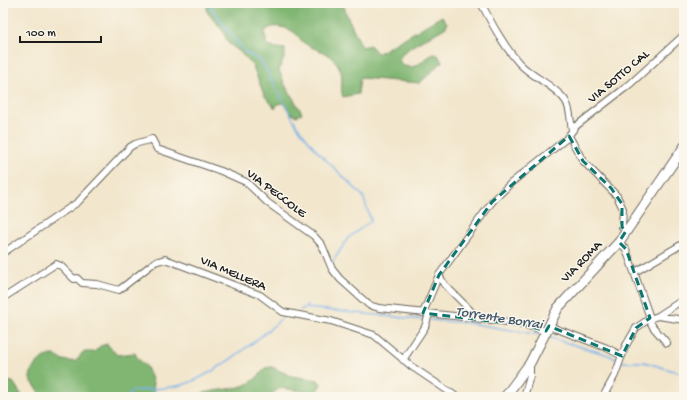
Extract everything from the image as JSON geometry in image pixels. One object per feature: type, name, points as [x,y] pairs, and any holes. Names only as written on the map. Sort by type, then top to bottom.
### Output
[{"type":"main road","name":"VIA ROMA","points":[[505,397],[530,363],[565,300],[619,242],[684,147]]},
{"type":"street","points":[[481,3],[497,33],[519,63],[566,100],[569,109],[570,133],[583,161],[617,196],[622,204],[622,227],[626,231]]},
{"type":"street","name":"VIA SOTTO CAL","points":[[403,360],[425,327],[426,315],[440,275],[492,202],[511,183],[629,85],[684,35]]},
{"type":"street","name":"VIA PECCOLE","points":[[3,253],[78,202],[130,147],[152,139],[157,149],[221,171],[246,182],[268,203],[314,236],[322,245],[325,255],[337,276],[369,305],[379,308],[426,315],[478,318],[524,325],[547,330],[607,348],[621,358]]},
{"type":"street","points":[[619,242],[626,249],[653,327],[667,343]]},
{"type":"street","points":[[635,272],[684,243]]},
{"type":"street","name":"VIA MELLERA","points":[[3,298],[56,264],[61,266],[82,283],[97,284],[119,290],[155,262],[165,259],[260,295],[283,312],[331,321],[374,335],[403,360],[457,397]]},
{"type":"street","points":[[440,275],[444,284],[478,318]]},
{"type":"street","points":[[602,397],[617,369],[625,347],[636,328],[650,318],[658,316],[684,299]]},
{"type":"street","points":[[658,316],[684,320]]},
{"type":"street","points":[[524,397],[530,376],[530,363]]},
{"type":"highlighted area","points":[[569,136],[583,161],[611,188],[622,204],[622,227],[626,231],[619,242],[626,249],[650,318],[636,328],[622,356],[549,326],[546,331],[524,325],[423,313],[439,275],[492,202]]},
{"type":"green space","points":[[211,3],[343,3],[347,16],[362,47],[370,45],[377,53],[442,16],[447,23],[446,27],[406,50],[399,60],[402,65],[412,67],[434,54],[438,55],[442,62],[420,83],[360,78],[358,94],[343,97],[342,74],[339,67],[331,57],[302,41],[294,32],[286,28],[272,27],[265,32],[266,42],[270,47],[285,49],[285,56],[279,70],[285,85],[302,113],[297,116],[290,113],[284,103],[278,104],[275,108],[264,95],[253,66],[239,51],[228,43],[223,31],[207,12],[207,7]]},
{"type":"green space","points":[[107,344],[117,355],[135,353],[138,359],[146,366],[150,374],[153,382],[153,397],[43,397],[30,379],[32,370],[38,362],[50,355],[55,355],[64,360],[76,361],[83,352],[94,352],[100,346]]},
{"type":"green space","points":[[272,367],[291,376],[318,380],[321,384],[316,393],[280,388],[268,397],[192,397],[203,393],[232,388],[249,383],[265,368]]},
{"type":"green space","points":[[7,381],[13,382],[23,397],[3,397],[3,383]]},
{"type":"waterway","points":[[204,3],[211,8],[244,51],[262,62],[297,126],[317,151],[363,196],[371,221],[348,238],[332,263]]},
{"type":"waterway","name":"Torrente Borrai","points":[[300,310],[305,308],[307,304]]},
{"type":"waterway","name":"Torrente Borrai","points":[[305,308],[426,320]]},
{"type":"waterway","points":[[127,397],[132,391],[159,389],[185,384],[209,373],[237,355],[263,335],[284,316]]},
{"type":"waterway","name":"Torrente Borrai","points":[[430,320],[469,323],[541,335]]},
{"type":"waterway","name":"Torrente Borrai","points":[[547,337],[609,355],[619,361]]},
{"type":"waterway","name":"Torrente Borrai","points":[[622,362],[644,362],[684,374]]}]
